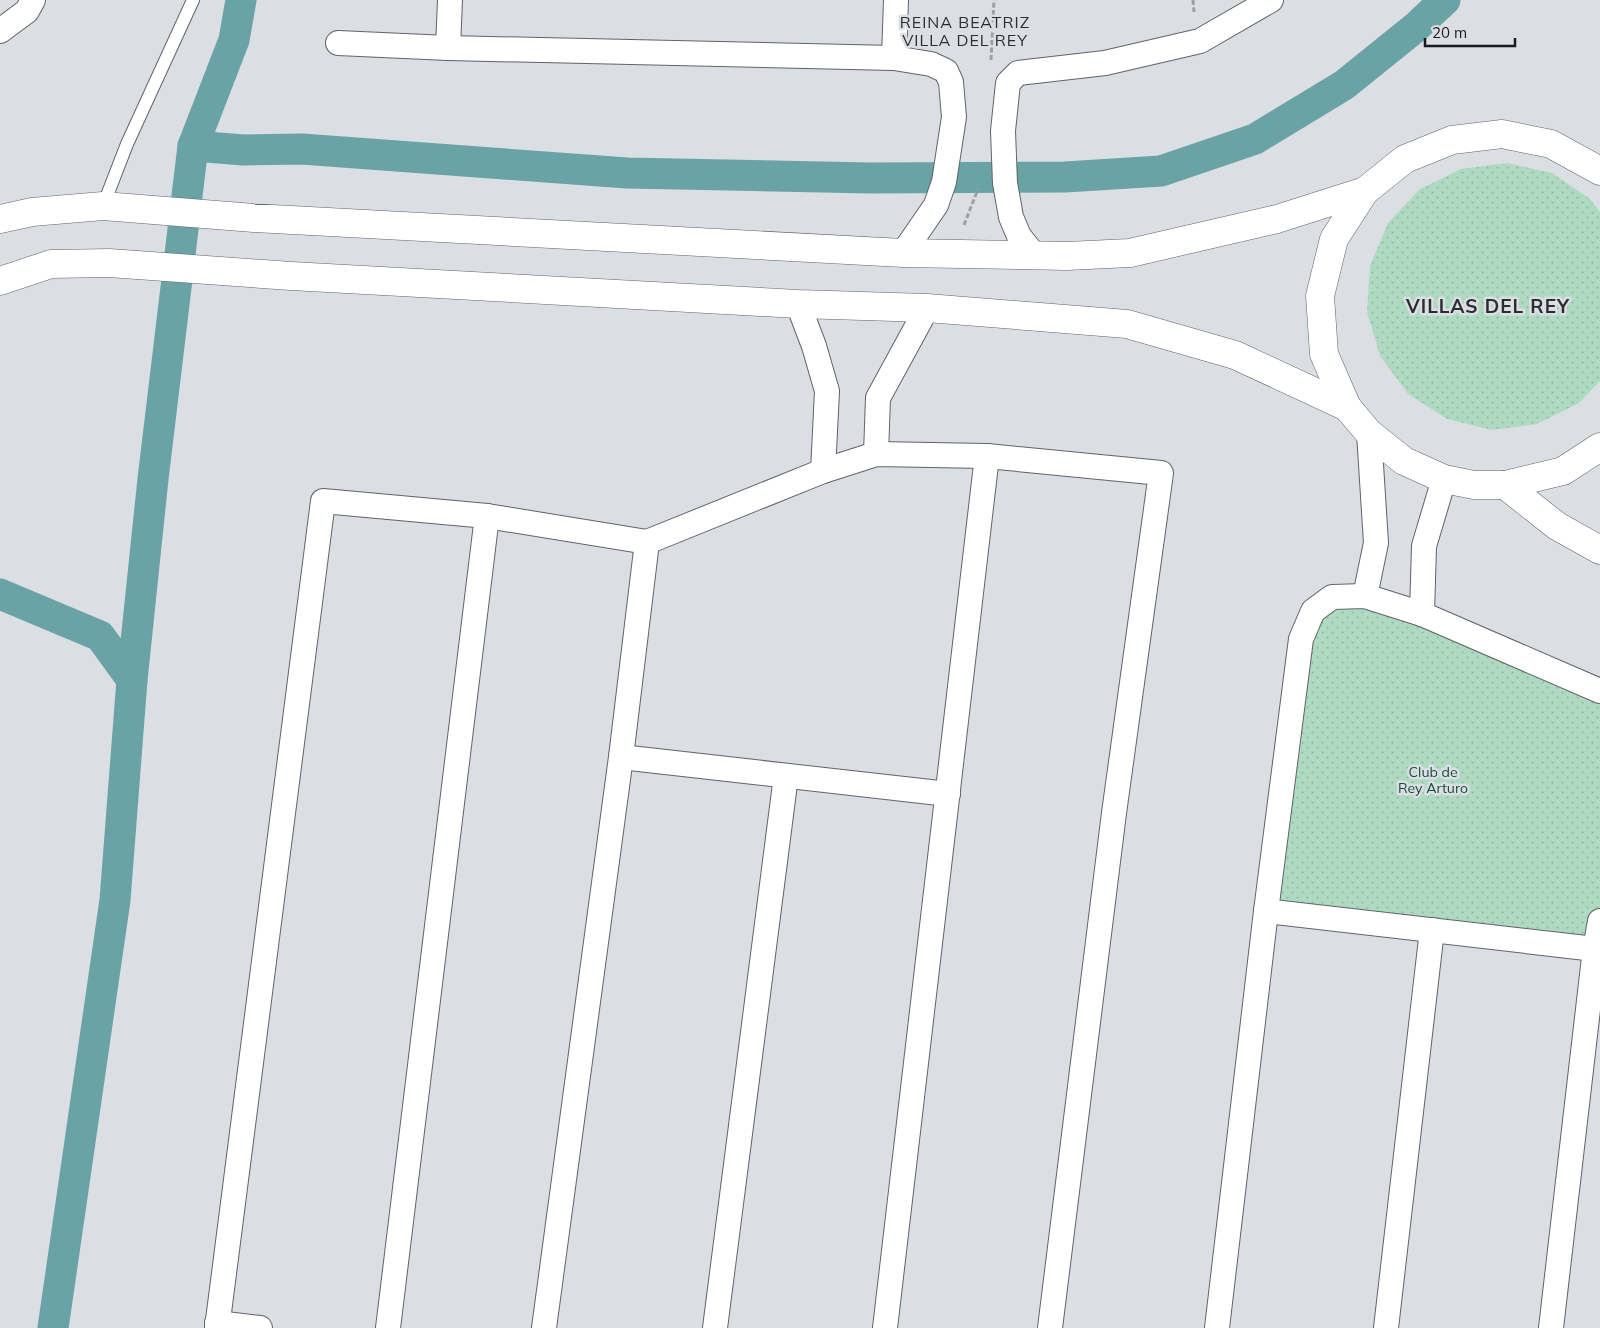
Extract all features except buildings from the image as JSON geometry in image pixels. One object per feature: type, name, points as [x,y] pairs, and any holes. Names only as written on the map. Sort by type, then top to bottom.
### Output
[{"type":"street","points":[[0,31],[27,10],[33,0]]},
{"type":"street","points":[[448,48],[450,0]]},
{"type":"street","points":[[894,58],[896,0]]},
{"type":"street","points":[[1035,256],[1020,236],[1014,223],[1004,183],[1003,131],[1008,83],[1018,73],[1105,63],[1200,42],[1271,0]]},
{"type":"street","points":[[338,43],[448,48],[894,58],[931,64],[946,71],[952,82],[954,117],[944,182],[936,204],[903,253]]},
{"type":"street","points":[[1600,156],[1502,134],[1452,140],[1405,159],[1365,191],[1334,239],[1320,296],[1324,354],[1347,407],[1368,433],[1404,461],[1444,479],[1474,485],[1505,485],[1563,471],[1600,447]]},
{"type":"street","points":[[1551,144],[1600,171]]},
{"type":"street","points":[[0,219],[32,212],[103,206],[254,218],[903,253],[1035,256],[1130,253],[1277,219],[1365,191]]},
{"type":"street","points":[[0,281],[51,264],[109,263],[301,276],[798,304],[927,308],[1127,324],[1235,355],[1347,407]]},
{"type":"street","points":[[798,304],[814,346],[827,392],[823,471]]},
{"type":"street","points":[[876,454],[878,398],[927,308]]},
{"type":"street","points":[[1364,596],[1376,543],[1368,433]]},
{"type":"street","points":[[260,1328],[217,1325],[323,501],[487,516],[647,542],[823,471],[876,454],[988,456],[1161,473],[1114,813],[1050,1328]]},
{"type":"street","points":[[884,1328],[988,456]]},
{"type":"street","points":[[1422,614],[1424,546],[1444,479]]},
{"type":"street","points":[[1505,485],[1557,526],[1600,550]]},
{"type":"street","points":[[388,1328],[487,516]]},
{"type":"street","points":[[544,1328],[621,757],[647,542]]},
{"type":"street","points":[[1217,1328],[1266,911],[1301,638],[1313,611],[1332,596],[1364,596],[1422,614],[1600,691]]},
{"type":"street","points":[[621,757],[948,794]]},
{"type":"street","points":[[715,1328],[786,776]]},
{"type":"street","points":[[1266,911],[1595,949]]},
{"type":"street","points":[[1552,1328],[1595,949],[1600,921]]},
{"type":"street","points":[[1386,1328],[1432,930]]},
{"type":"lane","points":[[103,206],[127,144],[193,0]]},
{"type":"path","points":[[953,254],[978,186]]},
{"type":"green space","points":[[1507,163],[1552,173],[1590,199],[1600,212],[1600,381],[1579,403],[1537,424],[1492,430],[1447,419],[1408,394],[1380,356],[1367,312],[1370,266],[1388,223],[1420,189],[1461,169]]},
{"type":"green space","name":"Club de Rey Arturo","points":[[1365,596],[1600,691],[1600,921],[1595,949],[1266,911],[1313,611]]},
{"type":"waterway","points":[[132,680],[153,479],[193,146],[234,40],[241,0]]},
{"type":"waterway","points":[[193,146],[244,150],[302,149],[627,173],[870,178],[1065,177],[1161,171],[1255,139],[1344,85],[1416,27],[1445,0]]},
{"type":"waterway","points":[[0,594],[100,636],[132,680],[115,900],[53,1328]]},
{"type":"district","name":"REINA BEATRIZ VILLA DEL REY","points":[[965,31]]},
{"type":"district","name":"VILLAS DEL REY","points":[[1488,306]]}]
